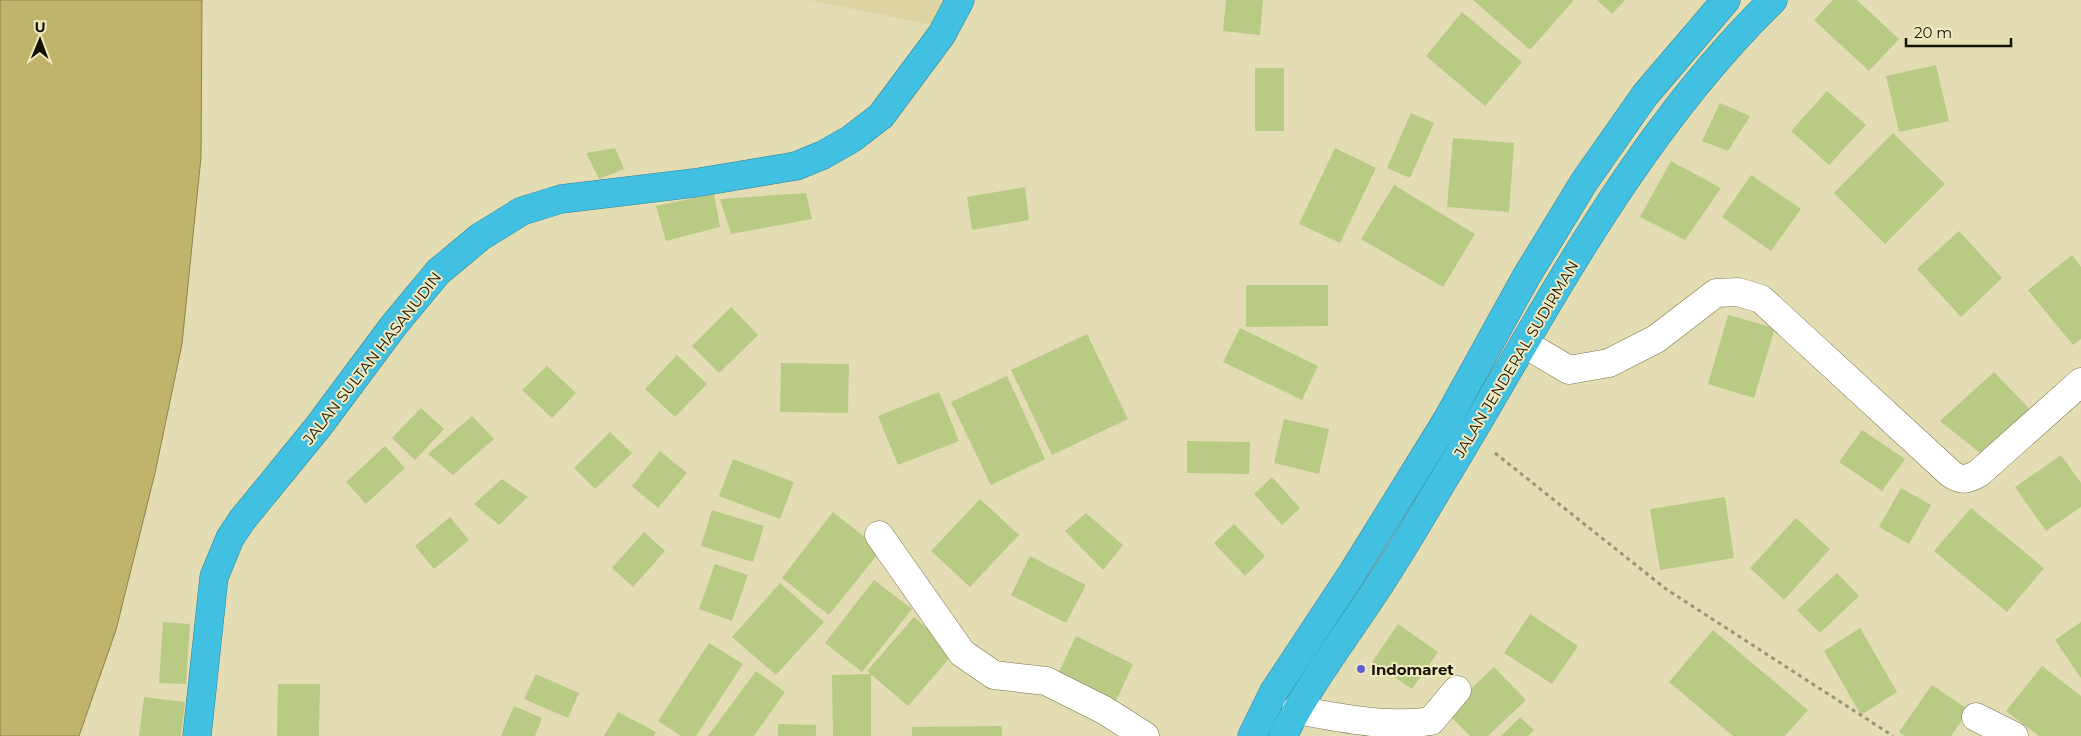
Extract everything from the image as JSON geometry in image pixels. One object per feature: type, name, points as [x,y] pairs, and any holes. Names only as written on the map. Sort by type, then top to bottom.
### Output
[{"type":"highway","name":"JALAN SULTAN HASANUDIN","points":[[198,736],[214,577],[230,538],[242,520],[318,427],[394,325],[438,272],[480,237],[522,211],[553,201],[694,183],[786,168],[823,155],[851,139],[881,116],[942,34],[960,0]]},
{"type":"highway","name":"JALAN JENDERAL SUDIRMAN","points":[[1252,736],[1273,693],[1353,572],[1426,454],[1498,327],[1584,182],[1645,95],[1726,0]]},
{"type":"highway","name":"JALAN JENDERAL SUDIRMAN","points":[[1283,736],[1296,710],[1378,587],[1472,434],[1554,293],[1672,113],[1737,35],[1773,0]]},
{"type":"highway","points":[[1498,327],[1525,344]]},
{"type":"street","points":[[1525,344],[1569,370],[1608,363],[1656,339],[1716,293],[1738,292],[1761,299],[1950,474],[1959,480],[1970,478],[1978,473],[2081,382]]},
{"type":"street","points":[[878,535],[962,653],[994,675],[1046,681],[1104,710],[1146,736]]},
{"type":"street","points":[[1296,710],[1385,724],[1408,724],[1431,720],[1457,690]]},
{"type":"street","points":[[1976,717],[2014,736]]},
{"type":"path","points":[[1472,434],[1666,590],[1892,736]]},
{"type":"shaded area","points":[[0,0],[202,0],[201,157],[182,344],[155,473],[116,630],[79,736],[0,736]]},
{"type":"shaded area","points":[[809,0],[946,0],[932,25]]},
{"type":"building","points":[[1226,0],[1263,0],[1260,35],[1223,31]]},
{"type":"building","points":[[1473,0],[1572,0],[1573,1],[1530,50]]},
{"type":"building","points":[[1597,0],[1625,0],[1612,14]]},
{"type":"building","points":[[1833,0],[1857,0],[1899,39],[1869,71],[1814,20]]},
{"type":"building","points":[[1462,12],[1522,62],[1485,106],[1426,56]]},
{"type":"building","points":[[1936,65],[1949,121],[1899,132],[1886,76]]},
{"type":"building","points":[[1255,68],[1284,68],[1284,131],[1255,131]]},
{"type":"building","points":[[1827,91],[1866,125],[1829,165],[1791,131]]},
{"type":"building","points":[[1720,103],[1750,116],[1728,151],[1702,141]]},
{"type":"building","points":[[1411,113],[1434,123],[1410,178],[1387,168]]},
{"type":"building","points":[[1893,133],[1945,184],[1885,244],[1834,193]]},
{"type":"building","points":[[1453,138],[1514,143],[1509,212],[1447,207]]},
{"type":"building","points":[[615,148],[624,169],[599,179],[586,153]]},
{"type":"building","points":[[1335,148],[1376,168],[1340,243],[1299,224]]},
{"type":"building","points":[[1671,161],[1721,188],[1685,240],[1640,217]]},
{"type":"building","points":[[1751,175],[1801,209],[1771,251],[1722,217]]},
{"type":"building","points":[[1394,185],[1475,234],[1443,287],[1361,239]]},
{"type":"building","points":[[1025,187],[1029,220],[972,230],[967,197]]},
{"type":"building","points":[[806,193],[812,219],[731,234],[720,199]]},
{"type":"building","points":[[714,194],[720,227],[666,241],[656,206]]},
{"type":"building","points":[[1959,231],[2002,278],[1961,317],[1917,269]]},
{"type":"building","points":[[2072,255],[2081,267],[2081,339],[2073,345],[2028,290]]},
{"type":"building","points":[[1246,285],[1328,285],[1328,326],[1246,327]]},
{"type":"building","points":[[731,307],[758,335],[719,373],[692,346]]},
{"type":"building","points":[[1728,315],[1775,328],[1754,398],[1708,384]]},
{"type":"building","points":[[1240,328],[1318,366],[1302,400],[1223,362]]},
{"type":"building","points":[[1087,334],[1128,419],[1052,455],[1011,370]]},
{"type":"building","points":[[677,355],[707,384],[675,417],[645,389]]},
{"type":"building","points":[[781,363],[849,364],[848,413],[780,412]]},
{"type":"building","points":[[547,366],[576,393],[552,418],[522,390]]},
{"type":"building","points":[[1994,372],[2038,418],[1990,461],[1940,421]]},
{"type":"building","points":[[1007,376],[1045,459],[991,485],[951,402]]},
{"type":"building","points":[[939,392],[959,441],[898,465],[878,416]]},
{"type":"building","points":[[421,408],[444,429],[415,460],[392,438]]},
{"type":"building","points":[[472,416],[494,439],[453,475],[428,454]]},
{"type":"building","points":[[1284,419],[1329,429],[1319,474],[1274,463]]},
{"type":"building","points":[[1862,430],[1905,459],[1882,491],[1839,462]]},
{"type":"building","points":[[610,432],[632,453],[595,489],[574,468]]},
{"type":"building","points":[[1187,441],[1250,442],[1249,474],[1187,473]]},
{"type":"building","points":[[385,446],[405,468],[366,504],[346,482]]},
{"type":"building","points":[[660,451],[687,473],[658,508],[632,486]]},
{"type":"building","points":[[2061,455],[2081,483],[2081,507],[2046,531],[2015,487]]},
{"type":"building","points":[[733,459],[794,482],[780,519],[719,496]]},
{"type":"building","points":[[1272,477],[1300,508],[1282,525],[1254,494]]},
{"type":"building","points":[[502,479],[528,497],[499,525],[474,504]]},
{"type":"building","points":[[1901,488],[1931,505],[1909,544],[1879,527]]},
{"type":"building","points":[[1725,497],[1734,558],[1660,570],[1650,509]]},
{"type":"building","points":[[980,499],[1019,535],[970,587],[931,551]]},
{"type":"building","points":[[1971,508],[2044,568],[2007,612],[1934,551]]},
{"type":"building","points":[[712,510],[764,526],[753,562],[701,546]]},
{"type":"building","points":[[833,512],[881,550],[829,615],[782,578]]},
{"type":"building","points":[[1086,513],[1123,545],[1103,570],[1065,531]]},
{"type":"building","points":[[450,517],[469,540],[434,569],[415,546]]},
{"type":"building","points":[[1796,518],[1830,549],[1784,600],[1750,568]]},
{"type":"building","points":[[1234,524],[1265,556],[1245,576],[1214,543]]},
{"type":"building","points":[[644,532],[665,551],[633,587],[612,568]]},
{"type":"building","points":[[1030,556],[1086,585],[1066,623],[1011,595]]},
{"type":"building","points":[[715,564],[748,575],[732,621],[699,609]]},
{"type":"building","points":[[1837,573],[1859,596],[1820,633],[1797,610]]},
{"type":"building","points":[[874,580],[912,609],[862,672],[825,643]]},
{"type":"building","points":[[780,583],[824,622],[776,675],[732,637]]},
{"type":"building","points":[[1530,614],[1578,646],[1552,684],[1504,653]]},
{"type":"building","points":[[914,617],[955,652],[908,706],[867,671]]},
{"type":"building","points":[[163,622],[190,624],[186,684],[159,683]]},
{"type":"building","points":[[2081,622],[2081,678],[2055,640]]},
{"type":"building","points":[[1398,624],[1438,652],[1412,689],[1372,662]]},
{"type":"building","points":[[1860,628],[1897,692],[1861,715],[1824,651]]},
{"type":"building","points":[[1713,630],[1808,710],[1785,736],[1733,736],[1669,682]]},
{"type":"building","points":[[1076,636],[1133,664],[1115,703],[1057,676]]},
{"type":"building","points":[[709,643],[743,664],[696,736],[681,736],[658,721]]},
{"type":"building","points":[[2042,666],[2081,696],[2081,736],[2039,736],[2006,711]]},
{"type":"building","points":[[1494,667],[1526,700],[1488,736],[1470,736],[1446,712]]},
{"type":"building","points":[[756,671],[785,692],[754,736],[708,736]]},
{"type":"building","points":[[536,674],[579,693],[568,718],[524,699]]},
{"type":"building","points":[[871,674],[871,736],[833,736],[832,675]]},
{"type":"building","points":[[278,684],[320,684],[319,736],[277,736]]},
{"type":"building","points":[[1932,685],[1969,710],[1951,736],[1905,736],[1899,732]]},
{"type":"building","points":[[144,697],[185,702],[181,736],[139,736]]},
{"type":"building","points":[[514,706],[542,718],[535,736],[501,736]]},
{"type":"building","points":[[618,712],[656,732],[654,736],[604,736]]},
{"type":"building","points":[[1520,717],[1534,730],[1528,736],[1501,736]]},
{"type":"building","points":[[778,724],[816,725],[816,736],[778,736]]},
{"type":"building","points":[[1002,726],[1002,736],[912,736],[912,727]]},
{"type":"place","name":"Indomaret","points":[[1361,669]]}]
